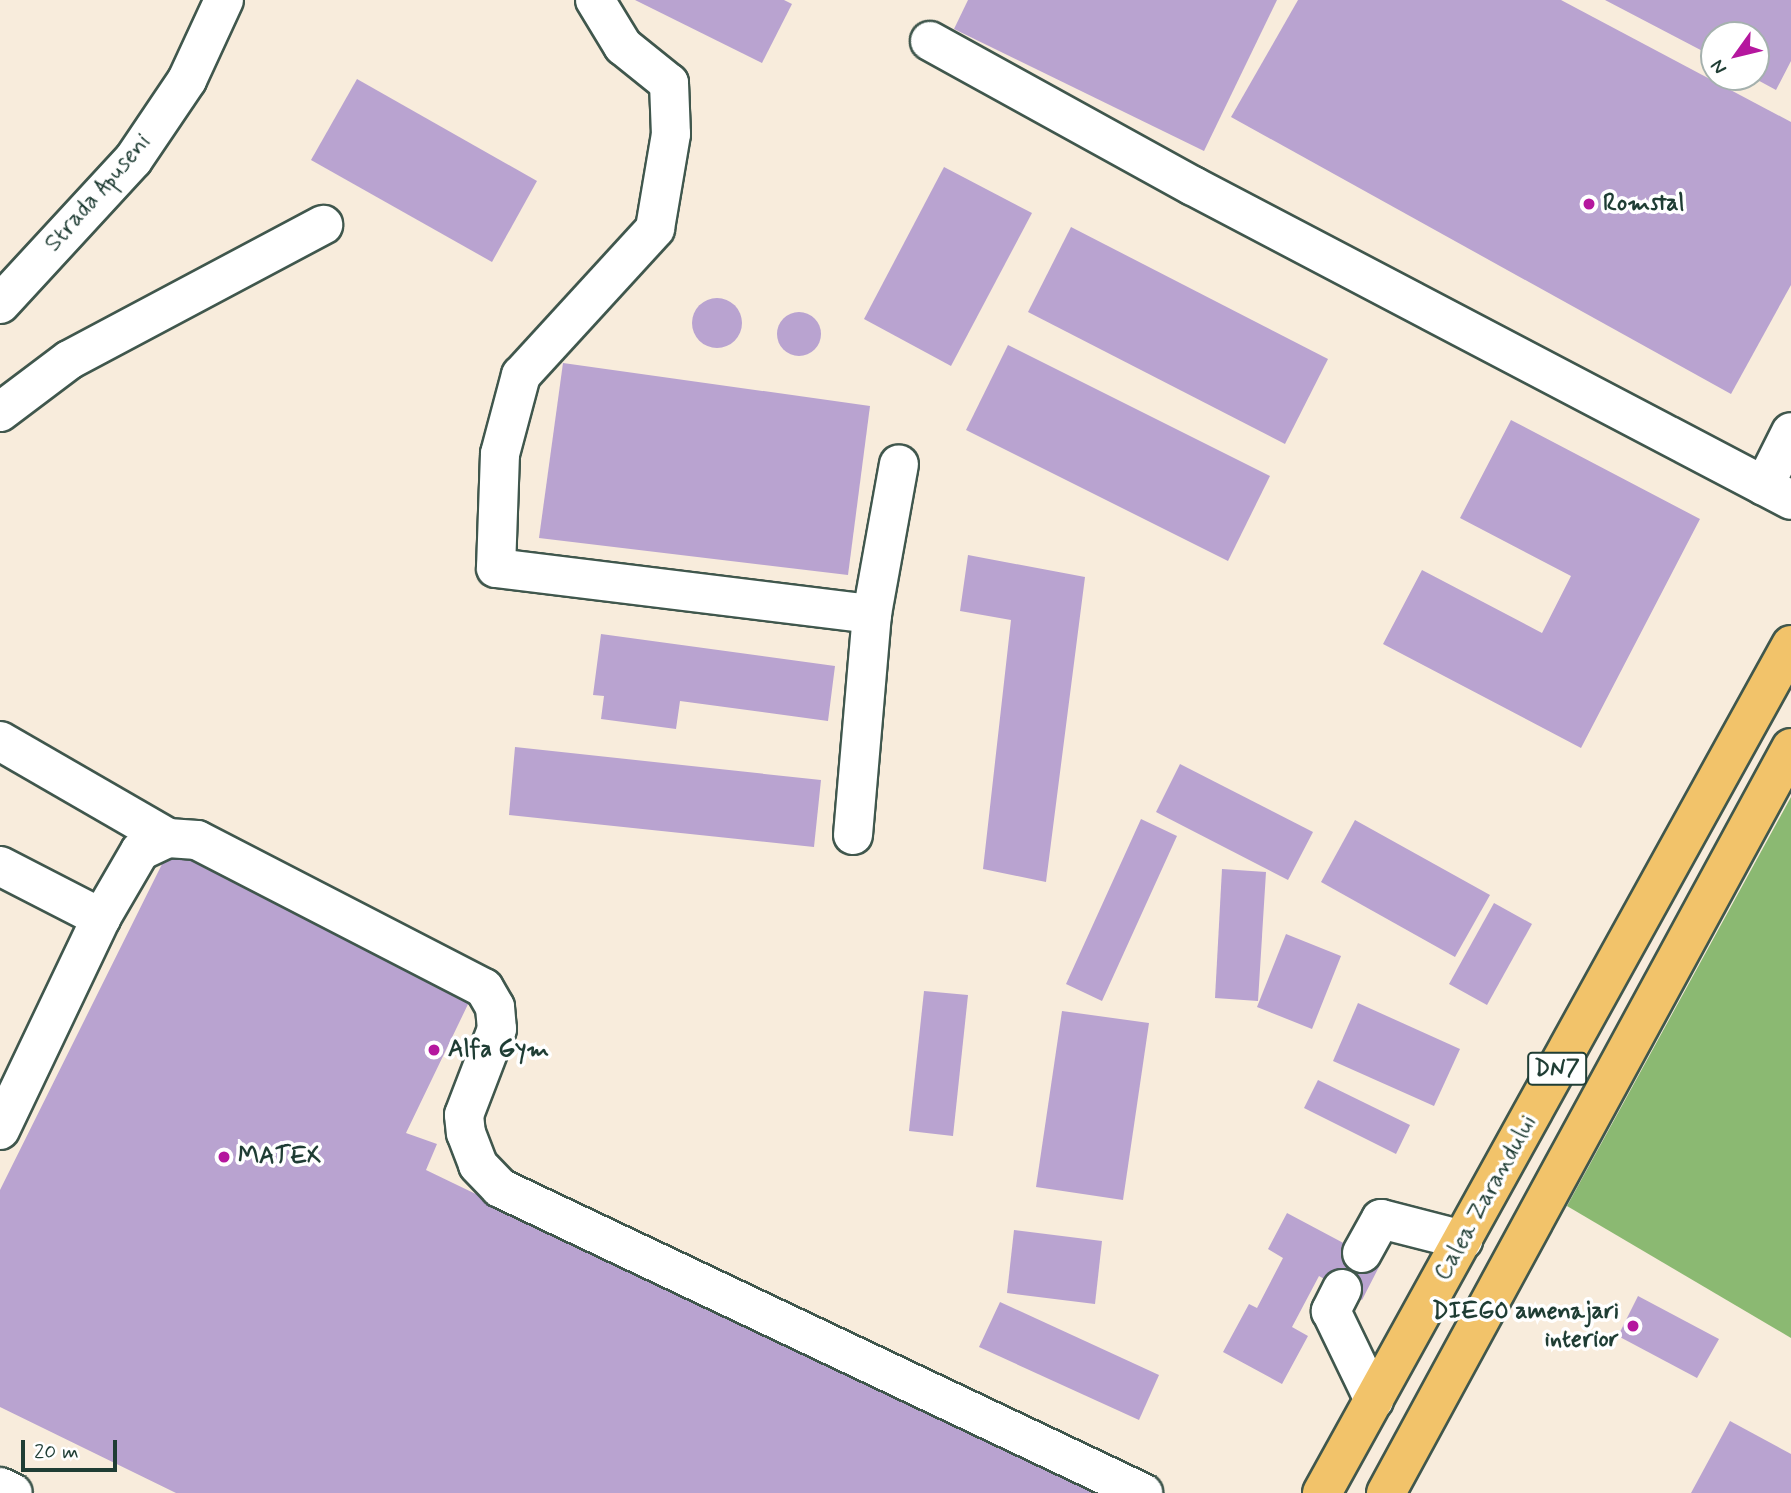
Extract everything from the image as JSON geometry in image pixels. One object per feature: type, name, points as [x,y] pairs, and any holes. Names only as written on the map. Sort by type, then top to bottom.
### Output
[{"type":"main road","name":"Calea Zarandului","points":[[1322,1493],[1791,645]]},
{"type":"main road","name":"DN7","points":[[1386,1493],[1791,748]]},
{"type":"street","name":"Strada Apuseni","points":[[0,304],[132,160],[187,80],[224,0]]},
{"type":"street","points":[[595,0],[593,4],[624,46],[669,83],[671,134],[655,229],[521,375],[500,454],[496,568],[872,614]]},
{"type":"street","points":[[930,41],[1193,186],[1777,493],[1791,432]]},
{"type":"street","points":[[0,412],[69,360],[323,225]]},
{"type":"street","points":[[853,835],[872,614],[899,464]]},
{"type":"street","points":[[0,741],[168,838],[197,840],[484,988],[495,1007],[497,1029],[464,1115],[466,1133],[478,1165],[500,1188],[1143,1493]]},
{"type":"street","points":[[0,1130],[101,918],[140,852],[168,838]]},
{"type":"street","points":[[0,866],[101,918]]},
{"type":"street","points":[[1362,1253],[1381,1219],[1463,1240]]},
{"type":"street","points":[[1342,1289],[1331,1311],[1374,1400]]},
{"type":"street","points":[[0,1487],[13,1493]]},
{"type":"green space","points":[[1791,797],[1791,1338],[1567,1206]]},
{"type":"building","points":[[635,0],[784,0],[792,4],[762,63]]},
{"type":"building","points":[[968,0],[1277,0],[1204,151],[954,29]]},
{"type":"building","name":"Romstal","points":[[1298,0],[1561,0],[1700,74],[1700,91],[1733,91],[1791,122],[1791,285],[1731,394],[1231,117]]},
{"type":"building","points":[[1605,0],[1791,0],[1791,61],[1776,90],[1770,87],[1770,21],[1700,21],[1700,50]]},
{"type":"building","points":[[357,79],[537,181],[492,262],[311,160]]},
{"type":"building","points":[[944,167],[1032,213],[951,366],[864,319]]},
{"type":"building","points":[[1071,227],[1328,359],[1285,444],[1028,312]]},
{"type":"building","points":[[717,298],[735,305],[742,323],[735,341],[717,348],[699,341],[692,323],[699,305]]},
{"type":"building","points":[[799,312],[814,319],[821,334],[814,349],[799,356],[784,349],[777,334],[784,319]]},
{"type":"building","points":[[1008,345],[1270,476],[1228,561],[966,430]]},
{"type":"building","points":[[563,363],[870,406],[848,575],[539,538]]},
{"type":"building","points":[[1511,420],[1700,519],[1581,748],[1383,644],[1422,570],[1542,633],[1571,576],[1460,518]]},
{"type":"building","points":[[968,555],[1085,577],[1046,882],[983,869],[1011,620],[960,611]]},
{"type":"building","points":[[601,634],[835,666],[828,721],[680,701],[676,729],[601,719],[604,696],[593,695]]},
{"type":"building","points":[[515,747],[821,780],[814,847],[509,815]]},
{"type":"building","points":[[1180,764],[1313,832],[1288,880],[1156,812]]},
{"type":"building","points":[[1141,819],[1177,836],[1102,1001],[1066,984]]},
{"type":"building","points":[[1355,820],[1490,895],[1455,957],[1321,882]]},
{"type":"building","name":"MATEX","points":[[171,846],[471,998],[406,1133],[437,1144],[426,1170],[1094,1493],[176,1493],[0,1407],[0,1190]]},
{"type":"building","points":[[1222,869],[1266,872],[1258,1001],[1215,998]]},
{"type":"building","points":[[1494,903],[1532,924],[1487,1005],[1449,984]]},
{"type":"building","points":[[1286,934],[1341,956],[1312,1029],[1257,1007]]},
{"type":"building","points":[[924,991],[968,995],[953,1136],[909,1131]]},
{"type":"building","points":[[1358,1003],[1460,1049],[1434,1106],[1333,1061]]},
{"type":"building","points":[[1062,1011],[1149,1023],[1123,1200],[1036,1187]]},
{"type":"building","points":[[1318,1080],[1410,1125],[1396,1154],[1304,1108]]},
{"type":"building","points":[[1287,1213],[1381,1263],[1362,1300],[1319,1276],[1292,1327],[1308,1336],[1282,1384],[1223,1352],[1249,1304],[1257,1308],[1283,1258],[1268,1249]]},
{"type":"building","points":[[1014,1230],[1102,1241],[1095,1304],[1007,1293]]},
{"type":"building","points":[[1638,1296],[1719,1339],[1697,1378],[1618,1336]]},
{"type":"building","points":[[1000,1302],[1159,1375],[1139,1420],[979,1347]]},
{"type":"building","points":[[1730,1421],[1791,1454],[1791,1493],[1691,1493]]},
{"type":"place","name":"Romstal","points":[[1589,204]]},
{"type":"place","name":"Alfa Gym","points":[[434,1050]]},
{"type":"place","name":"MATEX","points":[[224,1157]]},
{"type":"place","name":"DIEGO amenajari interior","points":[[1633,1326]]}]
